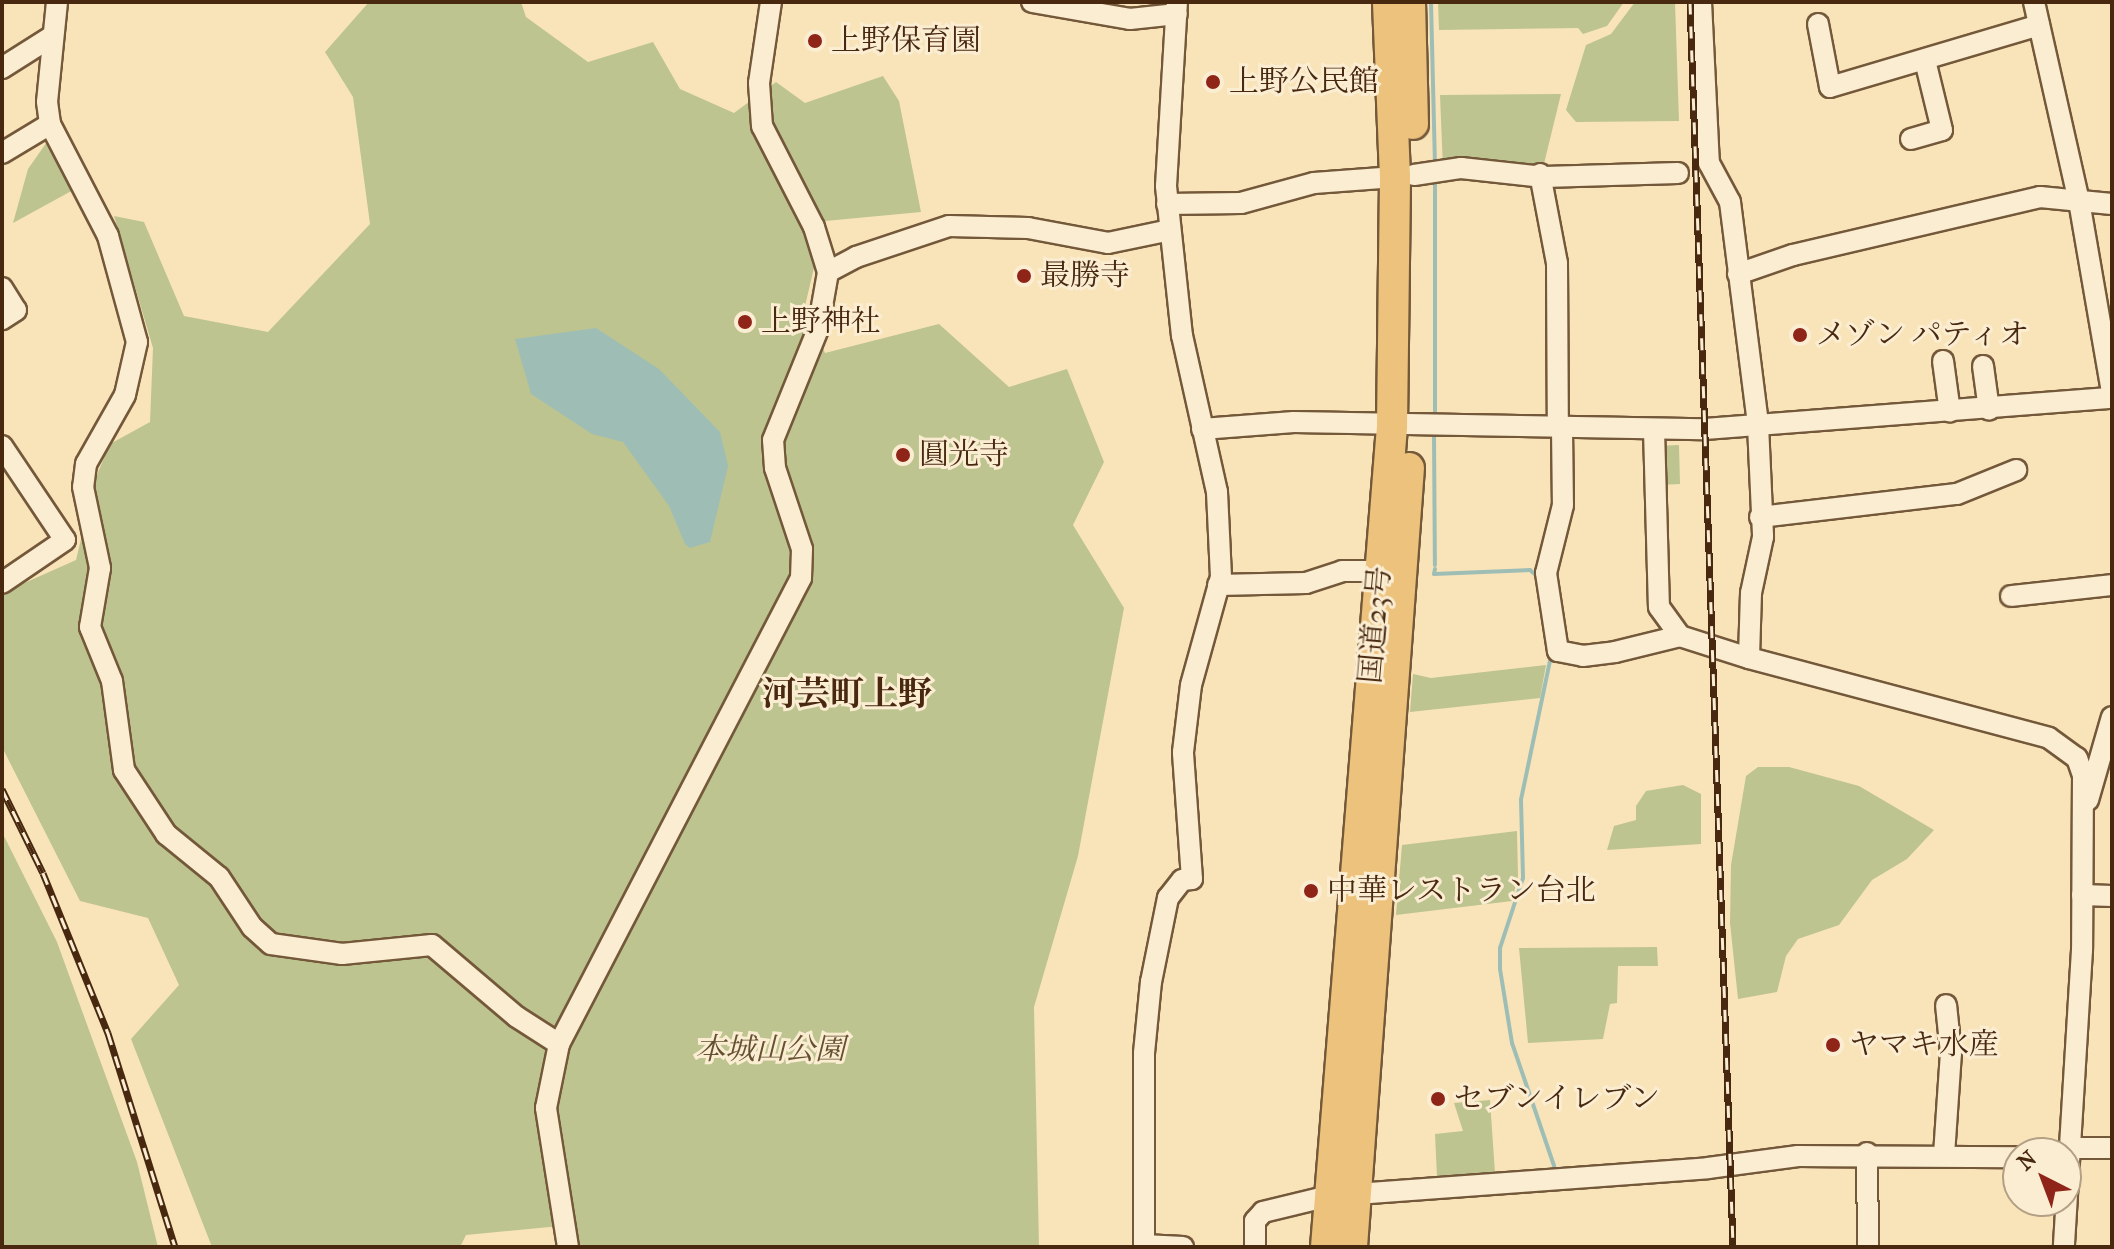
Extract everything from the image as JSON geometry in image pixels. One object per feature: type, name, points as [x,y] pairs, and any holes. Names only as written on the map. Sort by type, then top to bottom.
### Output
[{"type":"highway","name":"国道23号","points":[[1388,2],[1405,176]]},
{"type":"highway","name":"国道23号","points":[[1326,1247],[1342,1195],[1402,426],[1410,2]]},
{"type":"highway","name":"国道23号","points":[[1352,1247],[1342,1195],[1380,571],[1402,426]]},
{"type":"street","points":[[57,2],[51,37],[50,124],[108,236],[137,342],[125,395],[86,464],[83,487],[100,554],[90,627],[112,681],[124,770],[166,834],[219,877],[252,927],[271,944],[342,954],[432,945],[517,1017],[559,1044]]},
{"type":"street","points":[[568,1247],[546,1108],[559,1044],[801,578],[800,540],[775,468],[773,440],[818,329],[828,272],[819,237],[762,126],[759,83],[771,2]]},
{"type":"street","points":[[1032,2],[1130,19],[1177,8],[1167,204],[1182,336],[1217,492],[1218,585],[1194,673],[1183,752],[1192,879],[1182,880],[1168,898],[1151,982],[1144,1053],[1144,1246],[1183,1247]]},
{"type":"street","points":[[1701,2],[1709,163],[1730,202],[1758,425],[1763,537],[1751,593],[1749,658]]},
{"type":"street","points":[[1202,429],[1267,422],[1654,430],[1989,410],[2112,395],[2079,201],[2034,2]]},
{"type":"street","points":[[1818,24],[1830,87],[2039,25]]},
{"type":"street","points":[[2,68],[51,37]]},
{"type":"street","points":[[1911,139],[1942,130],[1925,60]]},
{"type":"street","points":[[2,153],[50,124]]},
{"type":"street","points":[[1167,204],[1241,203],[1314,183],[1461,168],[1540,174],[1678,173]]},
{"type":"street","points":[[1540,174],[1557,263],[1563,505],[1546,573],[1549,619],[1558,651],[1583,656],[1615,652],[1680,636],[1749,658],[2060,742],[2077,758],[2085,812],[2069,1137]]},
{"type":"street","points":[[1738,274],[1793,255],[2040,197],[2112,204]]},
{"type":"street","points":[[828,272],[856,257],[949,226],[1028,228],[1108,243],[1170,230]]},
{"type":"street","points":[[2,288],[16,310],[2,319]]},
{"type":"street","points":[[1943,361],[1950,412]]},
{"type":"street","points":[[1983,366],[1989,410]]},
{"type":"street","points":[[1654,430],[1659,607],[1680,636]]},
{"type":"street","points":[[2,446],[65,540],[2,583]]},
{"type":"street","points":[[1760,517],[1957,494],[2016,470]]},
{"type":"street","points":[[1218,585],[1306,583],[1342,571],[1380,571]]},
{"type":"street","points":[[2011,596],[2112,585]]},
{"type":"street","points":[[2085,812],[2112,717]]},
{"type":"street","points":[[2082,895],[2112,896]]},
{"type":"street","points":[[1944,1155],[1951,1053],[1946,1005]]},
{"type":"street","points":[[2082,1153],[2112,1148]]},
{"type":"street","points":[[1867,1153],[1868,1247]]},
{"type":"street","points":[[1255,1247],[1260,1214],[1342,1195],[1867,1153],[2002,1157]]},
{"type":"street","points":[[2064,1247],[2065,1217]]},
{"type":"green space","name":"本城山公園","points":[[369,2],[521,2],[526,17],[588,62],[653,42],[680,89],[734,113],[776,82],[805,103],[883,76],[899,101],[921,212],[825,221],[805,306],[825,353],[939,324],[1009,387],[1067,369],[1104,462],[1073,525],[1124,608],[1078,856],[1034,1007],[1039,1247],[574,1247],[570,1225],[466,1235],[460,1247],[212,1247],[131,1039],[179,985],[148,918],[80,901],[2,747],[2,593],[76,560],[96,477],[110,444],[150,422],[153,348],[114,216],[144,222],[184,316],[268,332],[370,224],[353,97],[325,52]]},
{"type":"green space","points":[[1438,2],[1624,2],[1607,26],[1583,34],[1578,28],[1439,30]]},
{"type":"green space","points":[[1635,2],[1675,2],[1679,121],[1576,122],[1566,110],[1586,45],[1611,34]]},
{"type":"green space","points":[[1561,94],[1542,172],[1443,169],[1440,95]]},
{"type":"green space","points":[[49,139],[75,189],[13,223],[28,169]]},
{"type":"green space","points":[[1679,445],[1680,484],[1659,485],[1656,446]]},
{"type":"green space","points":[[1546,665],[1540,698],[1410,712],[1413,674],[1431,678]]},
{"type":"green space","points":[[1758,767],[1789,767],[1859,786],[1934,830],[1907,859],[1872,880],[1839,925],[1798,939],[1786,956],[1777,992],[1738,999],[1730,923],[1731,865],[1746,776]]},
{"type":"green space","points":[[1683,785],[1701,794],[1701,844],[1607,850],[1614,826],[1636,820],[1636,806],[1646,791]]},
{"type":"green space","points":[[1517,831],[1518,876],[1512,901],[1396,915],[1402,845]]},
{"type":"green space","points":[[2,832],[57,942],[137,1162],[158,1247],[2,1246]]},
{"type":"green space","points":[[1657,947],[1658,966],[1618,966],[1617,1003],[1610,1004],[1603,1039],[1528,1043],[1519,948]]},
{"type":"green space","points":[[1490,1100],[1495,1173],[1437,1177],[1435,1134],[1463,1131],[1454,1103]]},
{"type":"water","points":[[596,328],[659,369],[720,432],[728,466],[710,542],[690,548],[685,544],[669,506],[623,442],[592,434],[531,394],[515,339]]},
{"type":"waterway","points":[[1431,2],[1435,167]]},
{"type":"waterway","points":[[1435,177],[1435,418]]},
{"type":"waterway","points":[[1434,435],[1435,565]]},
{"type":"waterway","points":[[1435,569],[1434,574],[1530,570],[1538,577]]},
{"type":"waterway","points":[[1539,590],[1547,644]]},
{"type":"waterway","points":[[1551,656],[1521,800],[1523,878],[1500,948],[1500,969],[1512,1043],[1554,1166]]},
{"type":"railway","points":[[1690,2],[1733,1247]]},
{"type":"railway","points":[[2,789],[43,873],[108,1033],[175,1247]]},
{"type":"place","name":"上野保育園","points":[[815,41]]},
{"type":"place","name":"上野公民館","points":[[1213,82]]},
{"type":"place","name":"最勝寺","points":[[1024,276]]},
{"type":"place","name":"上野神社","points":[[745,322]]},
{"type":"place","name":"メゾン パティオ","points":[[1800,335]]},
{"type":"place","name":"圓光寺","points":[[903,455]]},
{"type":"place","name":"中華レストラン台北","points":[[1311,891]]},
{"type":"place","name":"ヤマキ水産","points":[[1833,1045]]},
{"type":"place","name":"セブンイレブン","points":[[1438,1099]]},
{"type":"district","name":"河芸町上野","points":[[847,695]]}]
